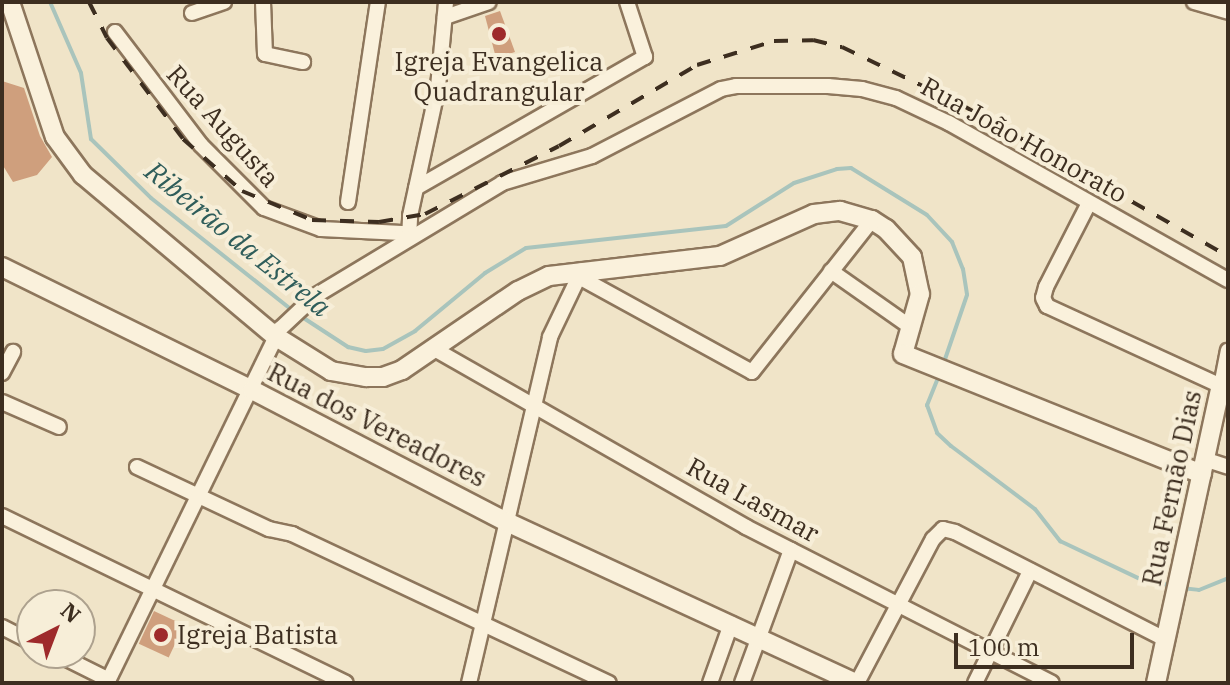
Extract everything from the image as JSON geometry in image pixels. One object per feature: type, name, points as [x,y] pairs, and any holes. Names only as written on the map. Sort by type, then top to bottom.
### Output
[{"type":"street","points":[[10,2],[44,111],[69,158],[113,202],[320,367],[366,377],[383,377],[436,350],[526,287],[549,276],[720,256],[828,212],[853,213],[872,220],[904,245],[916,267],[920,294],[903,354],[1204,467],[1228,467]]},
{"type":"street","points":[[192,13],[224,2]]},
{"type":"street","points":[[263,2],[265,54],[303,62]]},
{"type":"street","points":[[348,202],[378,2]]},
{"type":"street","points":[[409,238],[416,188],[438,87],[445,9],[489,2]]},
{"type":"street","points":[[416,188],[645,57],[627,2]]},
{"type":"street","points":[[1194,2],[1228,12]]},
{"type":"street","name":"Rua Augusta","points":[[115,32],[201,145],[264,208],[321,229],[402,233],[409,238]]},
{"type":"street","name":"Rua João Honorato","points":[[278,333],[315,296],[502,183],[584,160],[702,97],[736,86],[847,87],[896,98],[949,123],[1228,280]]},
{"type":"street","points":[[1089,203],[1046,287],[1043,298],[1050,309],[1225,387]]},
{"type":"street","points":[[581,274],[752,372],[872,220]]},
{"type":"street","name":"Rua dos Vereadores","points":[[2,267],[252,390],[507,522],[856,683]]},
{"type":"street","points":[[831,271],[912,328]]},
{"type":"street","points":[[469,683],[550,337],[581,274]]},
{"type":"street","points":[[85,669],[108,681],[278,333]]},
{"type":"street","name":"Rua Lasmar","points":[[436,350],[791,550],[1052,683]]},
{"type":"street","name":"Rua Fernão Dias","points":[[1156,683],[1225,387],[1228,351]]},
{"type":"street","points":[[2,373],[13,352]]},
{"type":"street","points":[[2,402],[59,427]]},
{"type":"street","points":[[137,467],[269,529],[292,534],[609,683]]},
{"type":"street","points":[[2,516],[152,592],[346,683]]},
{"type":"street","points":[[856,683],[931,542],[940,531],[947,529],[1165,639]]},
{"type":"street","points":[[742,683],[761,640],[791,550]]},
{"type":"street","points":[[975,683],[1030,571]]},
{"type":"street","points":[[710,683],[731,624]]},
{"type":"building","name":"Igreja Evangelica Quadrangular","points":[[500,11],[515,52],[496,58],[485,16]]},
{"type":"building","points":[[2,81],[24,88],[40,136],[52,157],[37,175],[13,182],[2,164]]},
{"type":"building","name":"Igreja Batista","points":[[154,611],[184,625],[169,658],[139,644]]},
{"type":"waterway","name":"Ribeirão da Estrela","points":[[50,2],[81,73],[91,139],[151,198],[292,310]]},
{"type":"waterway","name":"Ribeirão da Estrela","points":[[299,315],[348,347],[366,351],[383,349],[415,331],[485,273],[526,248],[726,226],[794,183],[837,169],[851,168],[927,215],[952,242],[963,269],[967,295],[943,365]]},
{"type":"waterway","name":"Ribeirão da Estrela","points":[[940,373],[927,405],[937,433],[951,446],[1035,509],[1060,541],[1140,579],[1173,586]]},
{"type":"waterway","name":"Ribeirão da Estrela","points":[[1181,588],[1199,590],[1228,578]]},
{"type":"railway","points":[[89,2],[107,38],[183,139],[242,191],[312,220],[379,222],[425,214],[559,146],[697,65],[774,41],[813,40],[842,47],[962,105],[1228,256]]},
{"type":"place","name":"Igreja Evangelica Quadrangular","points":[[499,34]]},
{"type":"place","name":"Igreja Batista","points":[[161,635]]}]
